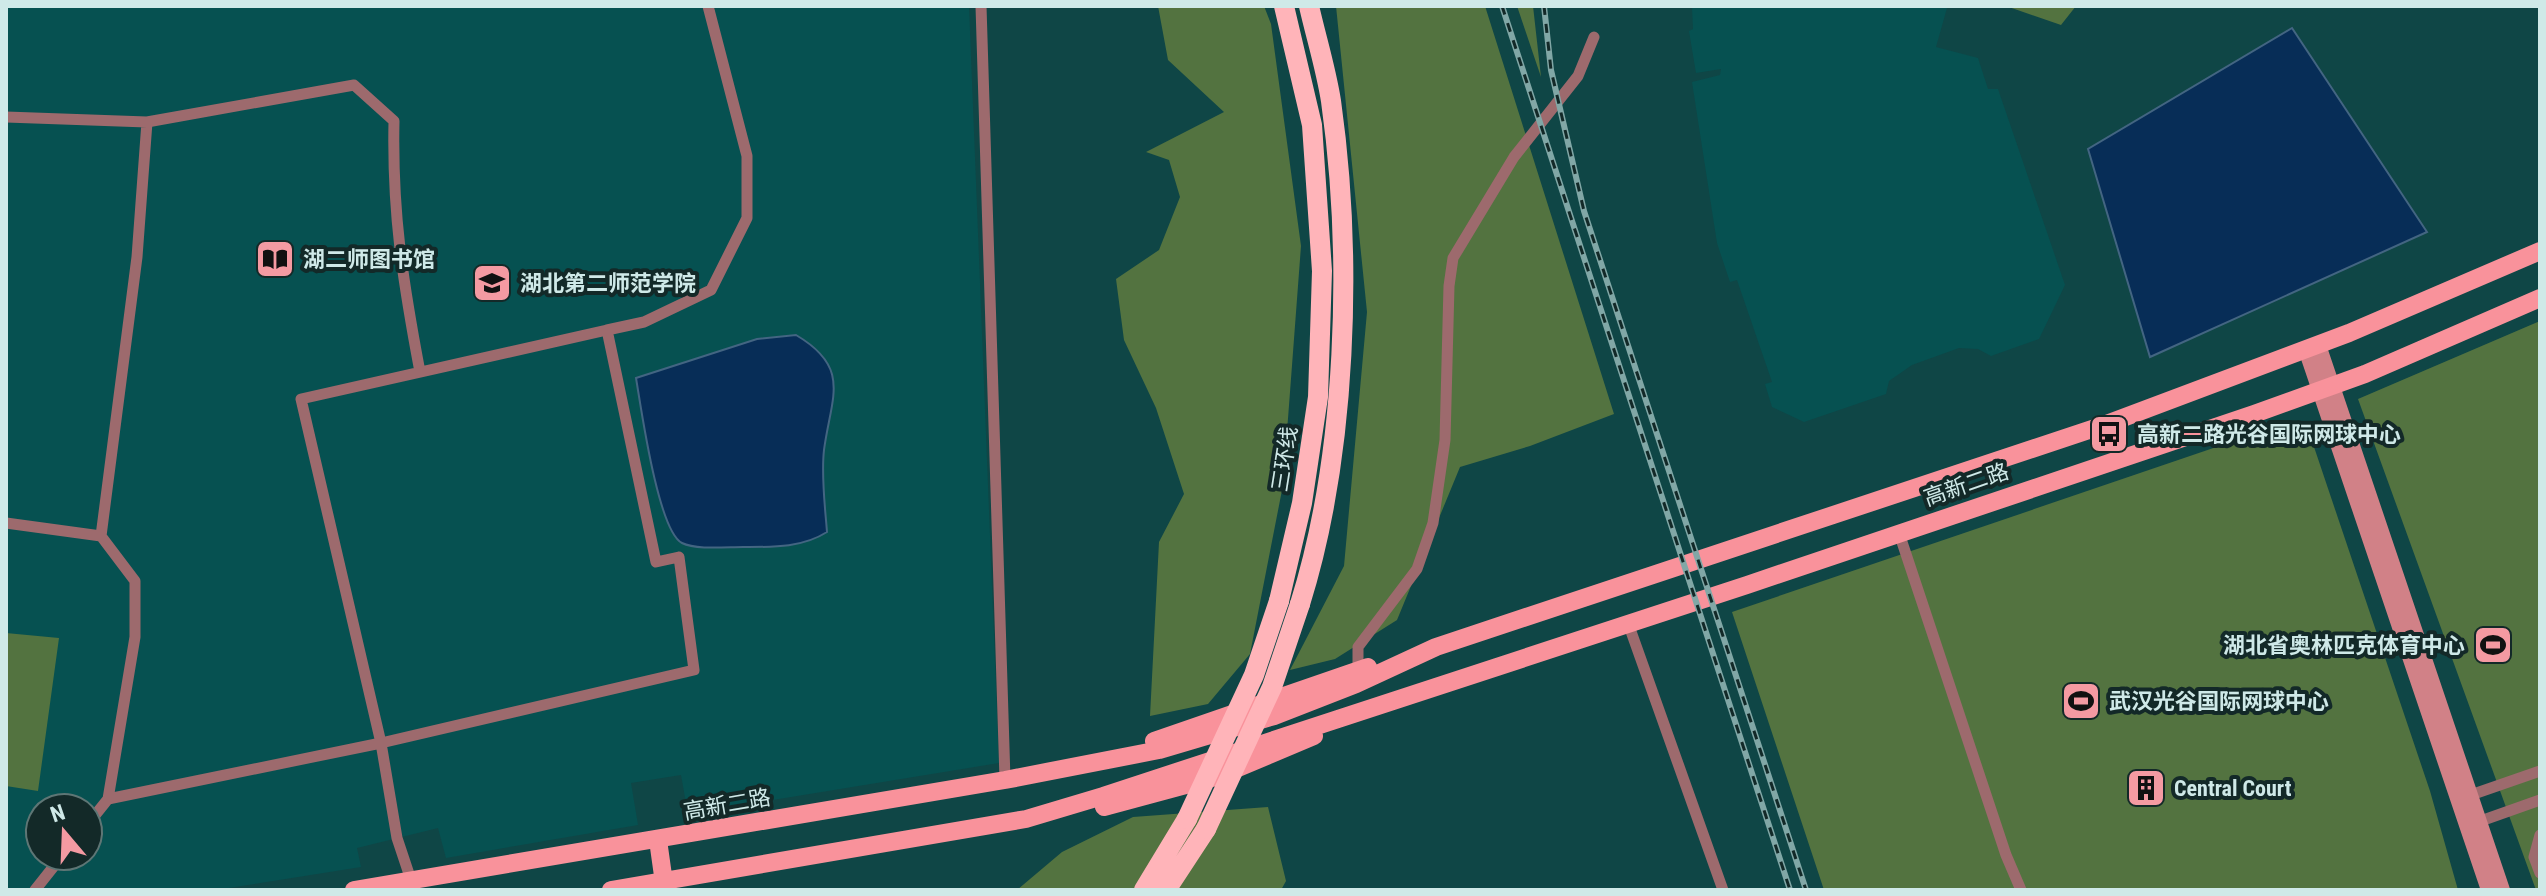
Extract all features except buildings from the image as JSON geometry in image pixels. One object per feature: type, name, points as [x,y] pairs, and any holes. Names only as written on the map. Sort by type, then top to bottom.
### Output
[{"type":"highway","name":"三环线","points":[[1166,890],[1206,829],[1272,687],[1290,602],[1318,397],[1322,271],[1312,125],[1284,6]]},
{"type":"highway","name":"三环线","points":[[1144,890],[1187,819],[1290,602],[1323,503],[1341,360],[1342,222],[1330,100],[1309,6]]},
{"type":"main road","name":"高新二路","points":[[1108,759],[1281,695],[2006,459],[2312,347],[2540,251]]},
{"type":"main road","name":"高新二路","points":[[611,890],[665,886],[1026,819],[1628,623],[2325,388],[2540,298]]},
{"type":"main road","name":"高新二路","points":[[354,890],[1005,780],[1214,736],[1356,684],[1436,647]]},
{"type":"main road","points":[[658,840],[665,886]]},
{"type":"street","points":[[411,880],[397,838],[381,743],[301,399],[644,322],[711,290],[747,218],[747,156],[708,6]]},
{"type":"street","points":[[981,6],[1005,780]]},
{"type":"street","points":[[1358,671],[1358,647],[1417,569],[1433,523],[1445,440],[1449,286],[1453,258],[1514,157],[1578,76],[1594,37]]},
{"type":"street","points":[[6,117],[147,122],[354,85],[394,121],[393,189],[399,261],[420,372]]},
{"type":"street","points":[[104,804],[108,799],[135,637],[135,581],[101,536],[137,257],[147,122]]},
{"type":"street","points":[[108,799],[381,743],[694,670],[679,557],[656,562],[607,330]]},
{"type":"street","points":[[2312,347],[2483,853],[2502,890]]},
{"type":"street","points":[[6,523],[101,536]]},
{"type":"street","points":[[1899,533],[2021,890]]},
{"type":"street","points":[[1628,623],[1723,890]]},
{"type":"street","points":[[2464,797],[2538,772],[2540,787]]},
{"type":"street","points":[[2473,824],[2540,800]]},
{"type":"street","points":[[2540,835],[2534,857],[2540,873]]},
{"type":"street","points":[[2477,890],[2483,853]]},
{"type":"street","points":[[2483,853],[2489,890]]},
{"type":"street","points":[[2483,853],[2505,873],[2511,890]]},
{"type":"street","points":[[35,890],[49,872]]},
{"type":"shaded area","name":"湖北第二师范学院","points":[[6,6],[969,6],[999,763],[688,814],[681,775],[631,783],[638,825],[446,858],[438,828],[357,848],[361,867],[216,890],[6,890]]},
{"type":"shaded area","points":[[1692,7],[1947,8],[1936,47],[1978,58],[1988,89],[1998,89],[2065,285],[2039,339],[1991,356],[1978,349],[1959,348],[1912,365],[1889,381],[1886,394],[1804,422],[1772,407],[1765,384],[1772,382],[1737,280],[1730,282],[1717,243],[1692,82],[1720,75],[1721,69],[1696,73],[1689,31],[1693,29]]},
{"type":"shaded area","points":[[2292,28],[2427,232],[2150,357],[2088,149]]},
{"type":"shaded area","points":[[796,335],[825,359],[834,385],[823,460],[827,532],[797,544],[776,546],[703,547],[682,543],[673,534],[658,493],[636,378],[757,339]]},
{"type":"green space","points":[[1158,6],[1264,6],[1271,24],[1301,246],[1283,485],[1250,654],[1208,704],[1150,716],[1159,542],[1184,494],[1156,408],[1124,340],[1116,279],[1159,250],[1180,197],[1169,160],[1146,152],[1224,112],[1168,60]]},
{"type":"green space","points":[[1336,6],[1485,6],[1614,414],[1530,446],[1460,467],[1397,620],[1335,659],[1290,670],[1344,566],[1367,312]]},
{"type":"green space","points":[[1517,6],[1533,6],[1541,77]]},
{"type":"green space","points":[[2006,6],[2076,6],[2061,25]]},
{"type":"green space","name":"湖北省奥林匹克体育中心","points":[[2540,321],[2540,890],[2536,890],[2358,399]]},
{"type":"green space","name":"武汉光谷国际网球中心","points":[[2281,425],[2311,438],[2430,791],[2458,890],[1824,890],[1732,612]]},
{"type":"green space","points":[[6,633],[59,638],[38,791],[6,786]]},
{"type":"green space","points":[[1268,807],[1286,881],[1281,890],[1017,890],[1062,852],[1133,817]]},
{"type":"railway","points":[[1502,6],[1790,890]]},
{"type":"railway","points":[[1544,6],[1551,70],[1584,211],[1806,890]]},
{"type":"place","name":"湖二师图书馆","points":[[275,259]]},
{"type":"place","name":"湖北第二师范学院","points":[[492,283]]},
{"type":"place","name":"高新二路光谷国际网球中心","points":[[2109,434]]},
{"type":"place","name":"湖北省奥林匹克体育中心","points":[[2493,645]]},
{"type":"place","name":"武汉光谷国际网球中心","points":[[2081,701]]},
{"type":"place","name":"Central Court","points":[[2146,788]]}]
